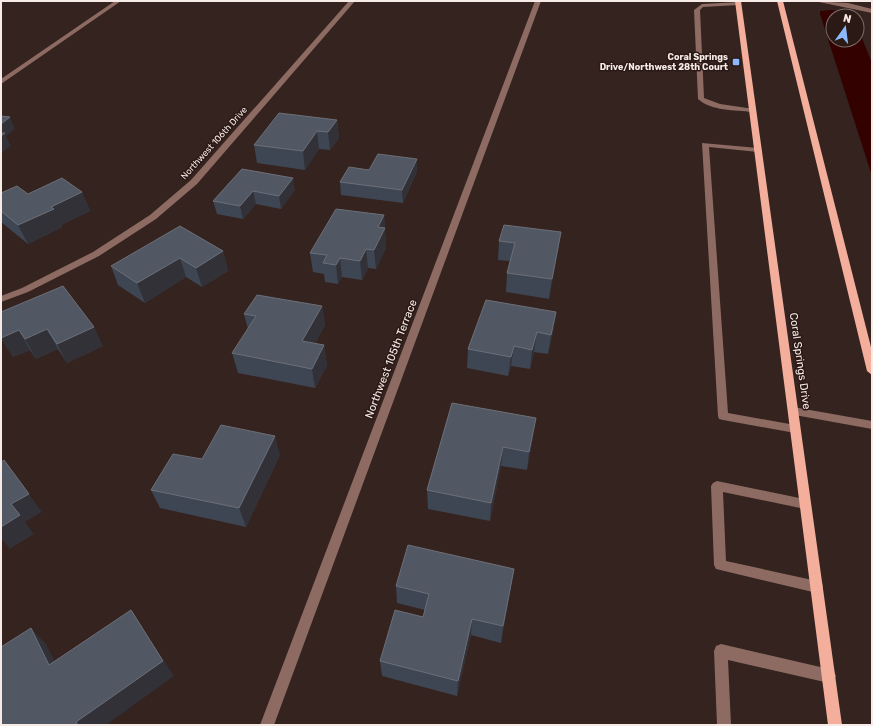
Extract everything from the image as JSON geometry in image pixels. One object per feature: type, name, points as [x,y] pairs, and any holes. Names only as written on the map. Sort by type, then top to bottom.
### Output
[{"type":"main road","points":[[780,1],[872,371]]},
{"type":"main road","name":"Coral Springs Drive","points":[[738,2],[835,725]]},
{"type":"street","points":[[1,82],[118,1]]},
{"type":"street","name":"Northwest 106th Drive","points":[[1,299],[25,290],[96,254],[153,217],[194,182],[352,1]]},
{"type":"street","name":"Northwest 105th Terrace","points":[[267,725],[538,1]]},
{"type":"street","points":[[818,1],[865,8],[872,11]]},
{"type":"street","points":[[738,2],[702,6],[697,10],[701,99],[720,106],[752,110]]},
{"type":"street","points":[[865,8],[872,6]]},
{"type":"street","points":[[758,150],[705,145],[723,416],[795,429]]},
{"type":"street","points":[[793,411],[872,424]]},
{"type":"street","points":[[806,504],[717,486],[720,565],[817,587]]},
{"type":"street","points":[[724,725],[721,651],[829,676]]},
{"type":"shaded area","points":[[820,11],[825,11],[825,30],[820,14]]},
{"type":"shaded area","points":[[865,46],[872,63],[872,176],[831,48],[865,48]]},
{"type":"building","points":[[279,113],[337,120],[328,132],[317,131],[303,151],[254,145]]},
{"type":"building","points":[[1,116],[10,117],[1,124]]},
{"type":"building","points":[[378,154],[417,159],[402,190],[340,182],[349,167],[369,170]]},
{"type":"building","points":[[242,169],[293,178],[279,196],[253,191],[240,206],[213,201]]},
{"type":"building","points":[[62,178],[82,192],[51,207],[54,209],[18,225],[1,211],[1,193],[17,186],[28,194]]},
{"type":"building","points":[[336,209],[384,215],[378,227],[385,228],[374,250],[366,249],[360,261],[340,258],[336,265],[323,263],[327,255],[310,253]]},
{"type":"building","points":[[504,225],[561,232],[552,279],[507,273],[515,243],[499,241]]},
{"type":"building","points":[[180,226],[223,251],[196,268],[180,258],[137,283],[111,266]]},
{"type":"building","points":[[63,286],[94,327],[57,344],[47,329],[25,339],[19,330],[1,338],[1,312]]},
{"type":"building","points":[[257,295],[322,306],[302,341],[324,345],[312,369],[232,353],[256,316],[244,314]]},
{"type":"building","points":[[486,300],[556,312],[551,335],[537,332],[532,350],[514,346],[511,357],[468,349]]},
{"type":"building","points":[[452,403],[536,418],[529,452],[503,447],[491,503],[427,490]]},
{"type":"building","points":[[221,425],[275,436],[239,508],[151,490],[173,454],[202,459]]},
{"type":"building","points":[[4,460],[29,494],[11,504],[20,515],[1,527],[1,462]]},
{"type":"building","points":[[408,545],[514,569],[503,626],[472,619],[458,681],[380,661],[395,610],[423,617],[429,594],[396,586]]},
{"type":"building","points":[[131,610],[163,661],[76,722],[78,725],[1,725],[1,647],[31,628],[49,665]]},
{"type":"place","name":"Coral Springs Drive/Northwest 28th Court","points":[[736,62]]}]
